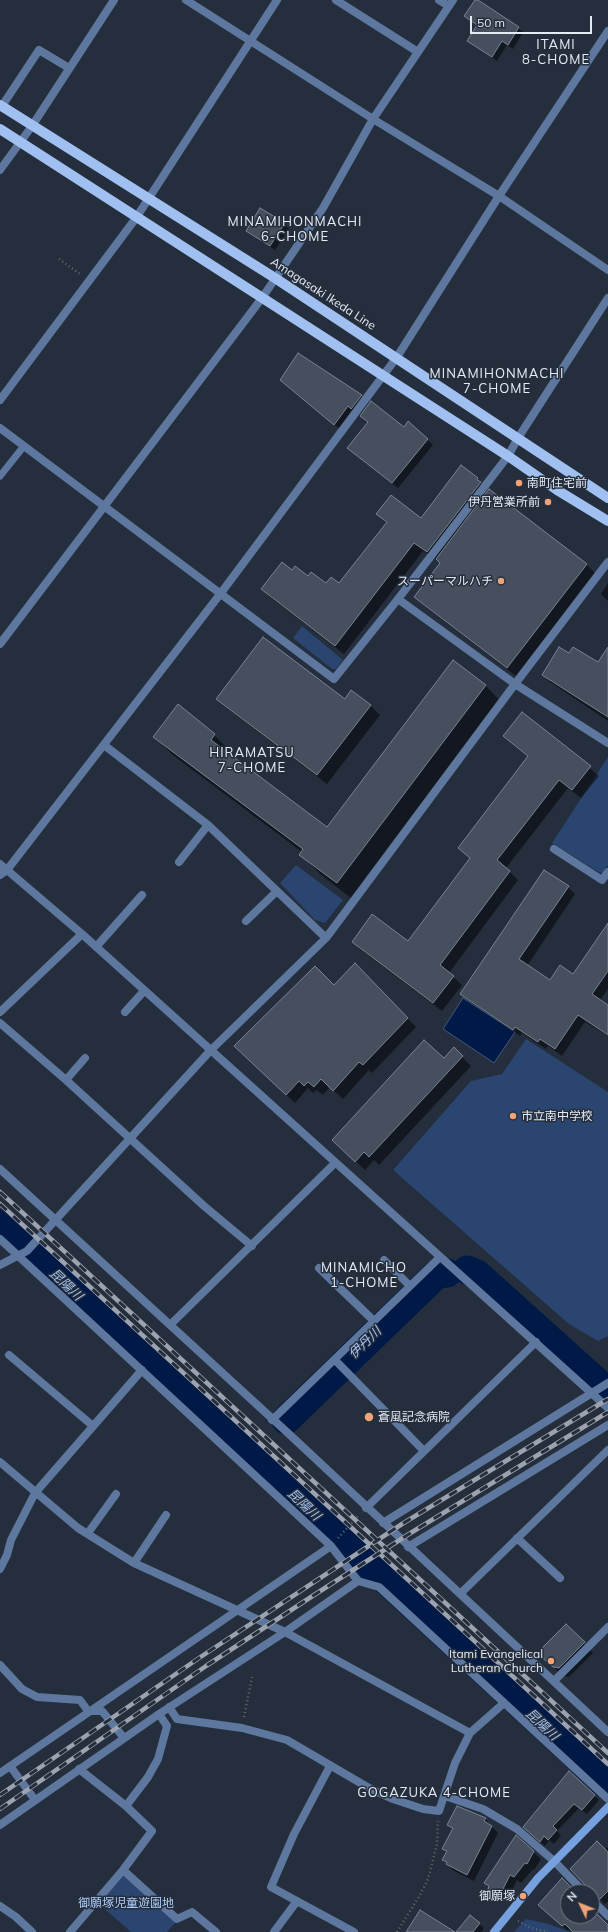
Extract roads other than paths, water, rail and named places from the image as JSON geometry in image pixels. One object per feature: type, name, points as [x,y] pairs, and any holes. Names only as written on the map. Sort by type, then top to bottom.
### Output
[{"type":"main road","name":"Amagasaki Ikeda Line","points":[[1,105],[32,126],[150,198],[275,278],[397,357],[608,498]]},
{"type":"main road","points":[[0,129],[136,218],[508,456],[557,490],[608,521]]},
{"type":"main road","points":[[494,1932],[554,1861],[608,1807]]},
{"type":"street","points":[[0,170],[32,126],[114,0]]},
{"type":"street","points":[[186,0],[372,119],[499,196],[608,270]]},
{"type":"street","points":[[0,400],[150,198],[277,0]]},
{"type":"street","points":[[336,0],[346,3],[418,52]]},
{"type":"street","points":[[0,644],[262,298],[323,208],[372,119],[451,3],[439,0]]},
{"type":"street","points":[[0,875],[7,870],[221,593],[397,357],[499,196],[588,59],[608,31]]},
{"type":"street","points":[[1,105],[39,50],[69,68]]},
{"type":"street","points":[[0,428],[334,679],[398,599],[508,456],[608,298]]},
{"type":"street","points":[[0,1265],[27,1251],[210,1050],[326,938],[608,562]]},
{"type":"street","points":[[398,599],[515,684],[608,743]]},
{"type":"street","points":[[104,745],[208,825],[326,938]]},
{"type":"street","points":[[179,862],[208,825]]},
{"type":"street","points":[[554,849],[602,880],[608,872]]},
{"type":"street","points":[[0,864],[82,934],[440,1257],[536,1342],[595,1391],[608,1408]]},
{"type":"street","points":[[246,922],[277,891]]},
{"type":"street","points":[[96,947],[142,895]]},
{"type":"street","points":[[0,1012],[82,934]]},
{"type":"street","points":[[124,1012],[144,991]]},
{"type":"street","points":[[0,1023],[252,1246]]},
{"type":"street","points":[[66,1080],[85,1058]]},
{"type":"street","points":[[170,1325],[335,1163]]},
{"type":"street","points":[[0,1169],[608,1732]]},
{"type":"street","points":[[0,1239],[331,1546],[358,1581],[379,1587],[608,1799]]},
{"type":"street","points":[[272,1420],[440,1257]]},
{"type":"street","points":[[384,1260],[410,1286]]},
{"type":"street","points":[[319,1268],[374,1321]]},
{"type":"street","points":[[366,1508],[536,1342]]},
{"type":"street","points":[[9,1355],[93,1426]]},
{"type":"street","points":[[335,1360],[424,1450]]},
{"type":"street","points":[[0,1569],[7,1556],[11,1540],[35,1493],[142,1370]]},
{"type":"street","points":[[383,1523],[608,1383]]},
{"type":"street","points":[[408,1547],[608,1425]]},
{"type":"street","points":[[460,1594],[608,1450]]},
{"type":"street","points":[[0,1462],[35,1493],[88,1534],[134,1563],[285,1632],[470,1733]]},
{"type":"street","points":[[88,1534],[116,1494]]},
{"type":"street","points":[[134,1563],[166,1516]]},
{"type":"street","points":[[517,1538],[560,1578]]},
{"type":"street","points":[[0,1773],[235,1610],[331,1546]]},
{"type":"street","points":[[0,1825],[168,1707],[285,1632],[358,1581]]},
{"type":"street","points":[[554,1682],[608,1627]]},
{"type":"street","points":[[0,1665],[22,1688],[37,1697],[80,1700],[88,1711]]},
{"type":"street","points":[[168,1707],[177,1719],[242,1728],[287,1740],[330,1766],[393,1799],[423,1809],[439,1811],[455,1763],[470,1733],[504,1703]]},
{"type":"street","points":[[88,1711],[102,1711],[124,1738]]},
{"type":"street","points":[[126,1806],[148,1777],[158,1759],[167,1726],[159,1714]]},
{"type":"street","points":[[10,1766],[35,1800]]},
{"type":"street","points":[[330,1766],[294,1834],[271,1887],[354,1932]]},
{"type":"street","points":[[70,1932],[123,1870],[152,1831],[126,1806],[79,1769]]},
{"type":"street","points":[[445,1796],[483,1809],[517,1829],[554,1861],[576,1884]]},
{"type":"street","points":[[123,1870],[177,1919],[192,1912],[216,1932]]},
{"type":"street","points":[[274,1932],[297,1901]]},
{"type":"street","points":[[0,1906],[16,1917],[32,1932]]},
{"type":"street","points":[[600,1908],[608,1916]]},
{"type":"lane","points":[[0,476],[24,446]]},
{"type":"waterway","name":"昆陽川","points":[[0,1224],[608,1785]]},
{"type":"waterway","name":"伊丹川","points":[[467,1270],[477,1274],[608,1392]]},
{"type":"waterway","name":"伊丹川","points":[[286,1420],[437,1274],[447,1273]]},
{"type":"railway","points":[[0,1192],[608,1753]]},
{"type":"railway","points":[[0,1204],[608,1764]]},
{"type":"railway","points":[[0,1795],[199,1658],[402,1524],[608,1399]]},
{"type":"railway","points":[[0,1809],[206,1666],[311,1597],[409,1534],[608,1412]]},
{"type":"place","name":"南町住宅前","points":[[519,483]]},
{"type":"place","name":"伊丹営業所前","points":[[548,502]]},
{"type":"place","name":"スーパーマルハチ","points":[[501,581]]},
{"type":"place","name":"市立南中学校","points":[[513,1116]]},
{"type":"place","name":"蒼風記念病院","points":[[369,1417]]},
{"type":"place","name":"Itami Evangelical Lutheran Church","points":[[551,1661]]},
{"type":"place","name":"御願塚","points":[[523,1896]]},
{"type":"district","name":"ITAMI 8-CHOME","points":[[556,52]]},
{"type":"district","name":"MINAMIHONMACHI 6-CHOME","points":[[295,230]]},
{"type":"district","name":"MINAMIHONMACHI 7-CHOME","points":[[497,382]]},
{"type":"district","name":"HIRAMATSU 7-CHOME","points":[[252,760]]},
{"type":"district","name":"MINAMICHO 1-CHOME","points":[[364,1276]]},
{"type":"district","name":"GOGAZUKA 4-CHOME","points":[[434,1793]]},
{"type":"park label","name":"御願塚児童遊園地","points":[[126,1903]]}]
